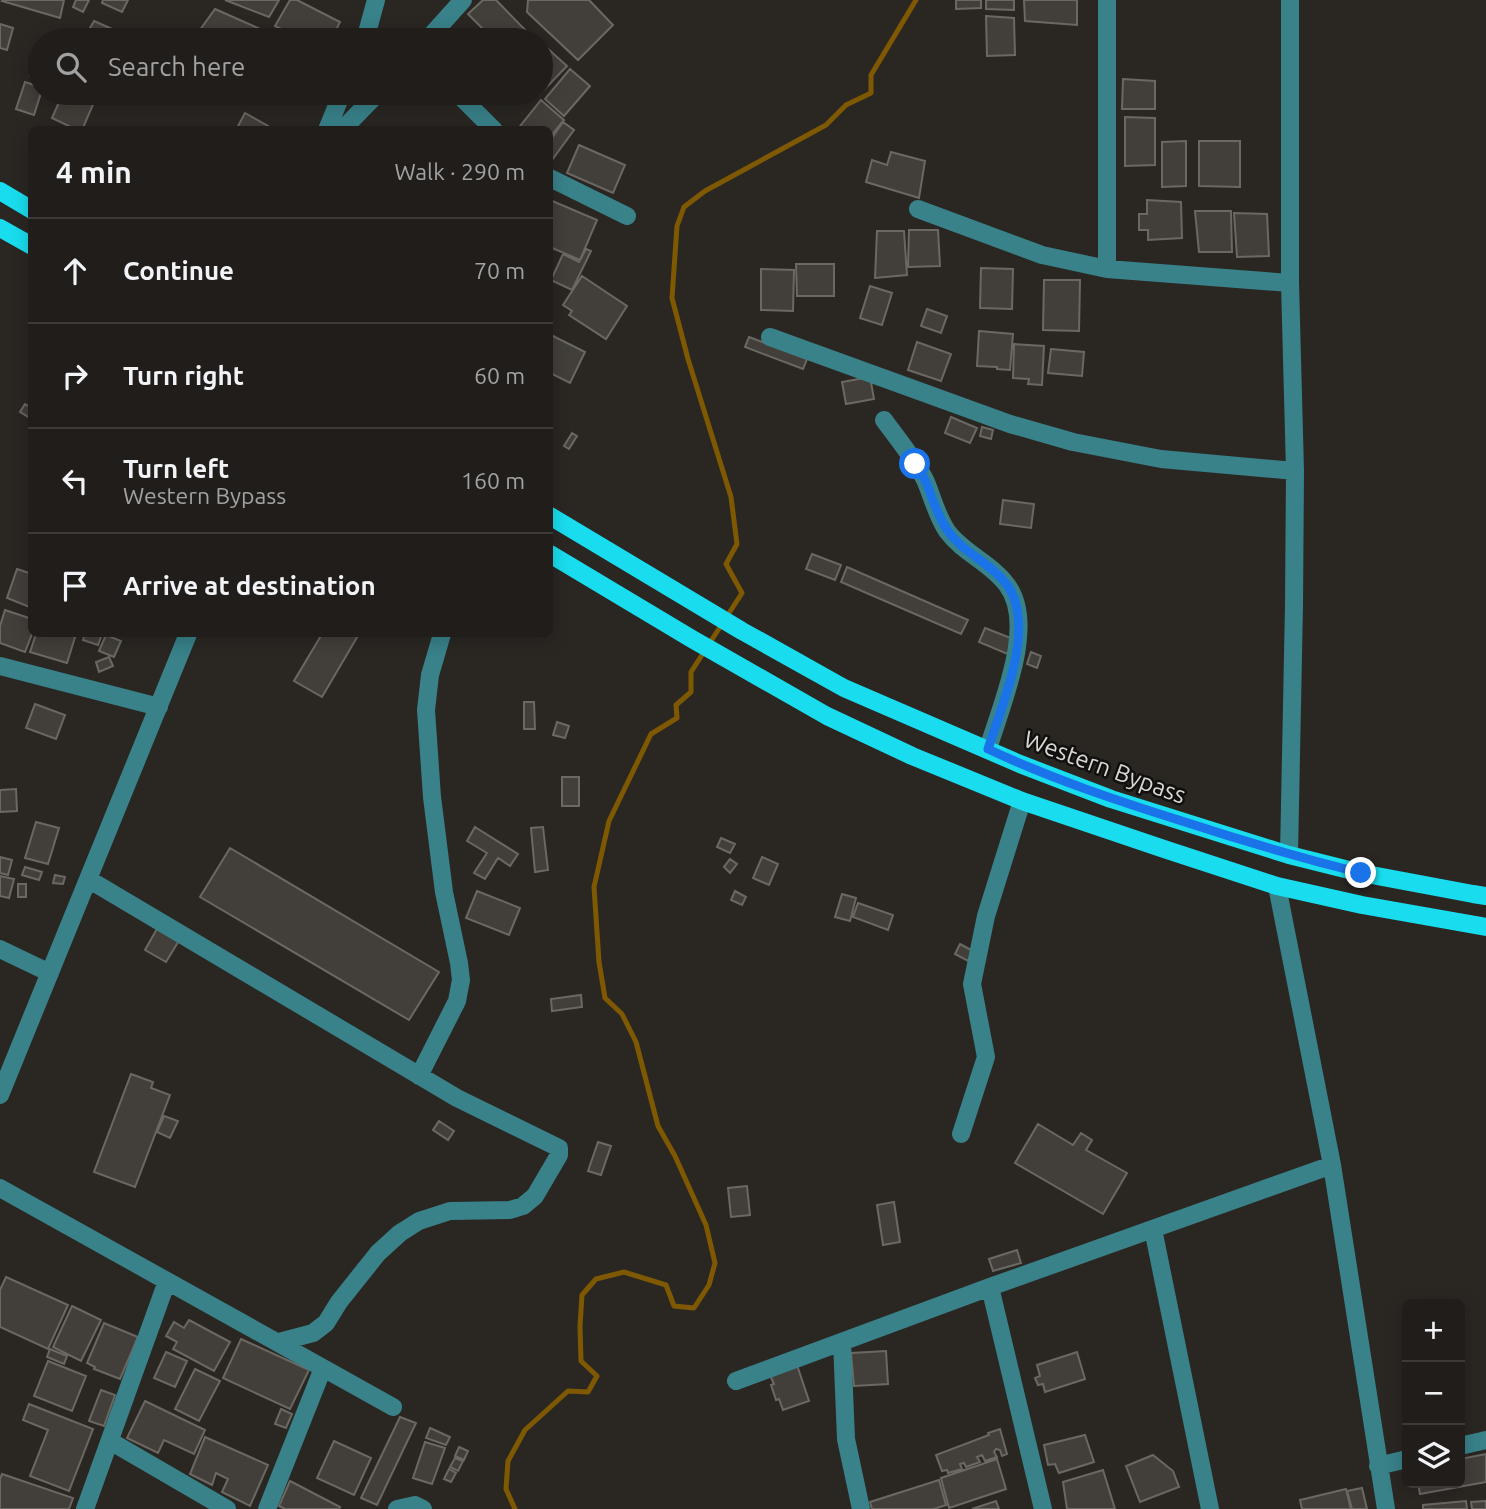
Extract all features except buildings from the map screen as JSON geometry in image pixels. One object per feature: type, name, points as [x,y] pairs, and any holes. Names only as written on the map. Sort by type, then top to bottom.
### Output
[{"type":"main road","points":[[0,191],[28,208]]},
{"type":"main road","points":[[0,228],[28,244]]},
{"type":"main road","name":"Western Bypass","points":[[553,518],[742,631],[844,688],[1020,764],[1111,799],[1289,855],[1361,873],[1486,895]]},
{"type":"main road","points":[[553,556],[827,716],[912,756],[1022,801],[1277,886],[1362,905],[1486,927]]},
{"type":"street","points":[[368,28],[376,0]]},
{"type":"street","points":[[438,28],[463,0]]},
{"type":"street","points":[[1107,0],[1107,269]]},
{"type":"street","points":[[1289,855],[1295,471],[1290,283],[1290,0]]},
{"type":"street","points":[[329,126],[337,105]]},
{"type":"street","points":[[346,126],[366,105]]},
{"type":"street","points":[[469,105],[490,126]]},
{"type":"street","points":[[553,179],[627,216]]},
{"type":"street","points":[[918,209],[1042,255],[1107,269],[1290,283]]},
{"type":"street","points":[[770,337],[1010,424],[1073,442],[1161,459],[1295,471]]},
{"type":"street","points":[[884,420],[925,480],[937,514],[948,532],[1008,585],[1016,602],[1020,627],[1018,653],[988,749]]},
{"type":"street","points":[[0,1095],[187,637]]},
{"type":"street","points":[[419,1076],[457,1001],[461,980],[444,892],[432,797],[426,710],[430,674],[441,637]]},
{"type":"street","points":[[0,666],[159,707]]},
{"type":"street","points":[[961,1134],[986,1057],[972,984],[986,916],[1022,801]]},
{"type":"street","points":[[88,879],[457,1098],[559,1148],[559,1155],[535,1196],[523,1206],[510,1210],[450,1211],[419,1221],[400,1233],[378,1253],[326,1322],[313,1333],[279,1342]]},
{"type":"street","points":[[1277,886],[1332,1165],[1386,1509]]},
{"type":"street","points":[[0,949],[50,973]]},
{"type":"street","points":[[736,1381],[1332,1165]]},
{"type":"street","points":[[0,1188],[393,1407]]},
{"type":"street","points":[[1153,1229],[1210,1509]]},
{"type":"street","points":[[85,1509],[167,1281]]},
{"type":"street","points":[[990,1287],[1043,1509]]},
{"type":"street","points":[[842,1342],[846,1439],[861,1509]]},
{"type":"street","points":[[267,1509],[323,1368]]},
{"type":"street","points":[[1465,1445],[1486,1440]]},
{"type":"street","points":[[110,1441],[227,1509]]},
{"type":"street","points":[[1378,1466],[1402,1460]]},
{"type":"street","points":[[397,1509],[415,1505],[423,1509]]},
{"type":"waterway","points":[[515,1509],[506,1489],[508,1461],[525,1430],[568,1391],[588,1392],[597,1376],[581,1361],[582,1295],[596,1279],[624,1272],[666,1285],[674,1306],[694,1308],[709,1285],[715,1263],[706,1225],[675,1156],[658,1126],[636,1042],[622,1014],[605,998],[599,962],[594,887],[609,821],[651,734],[677,718],[676,705],[691,692],[691,672],[742,593],[726,564],[737,544],[731,497],[672,298],[677,226],[684,207],[705,191],[826,125],[846,105],[871,93],[871,75],[916,0]]},
{"type":"route","points":[[915,464],[948,532],[1008,585],[1016,602],[1020,627],[1018,653],[988,749],[1111,799],[1289,855],[1361,873]]}]
